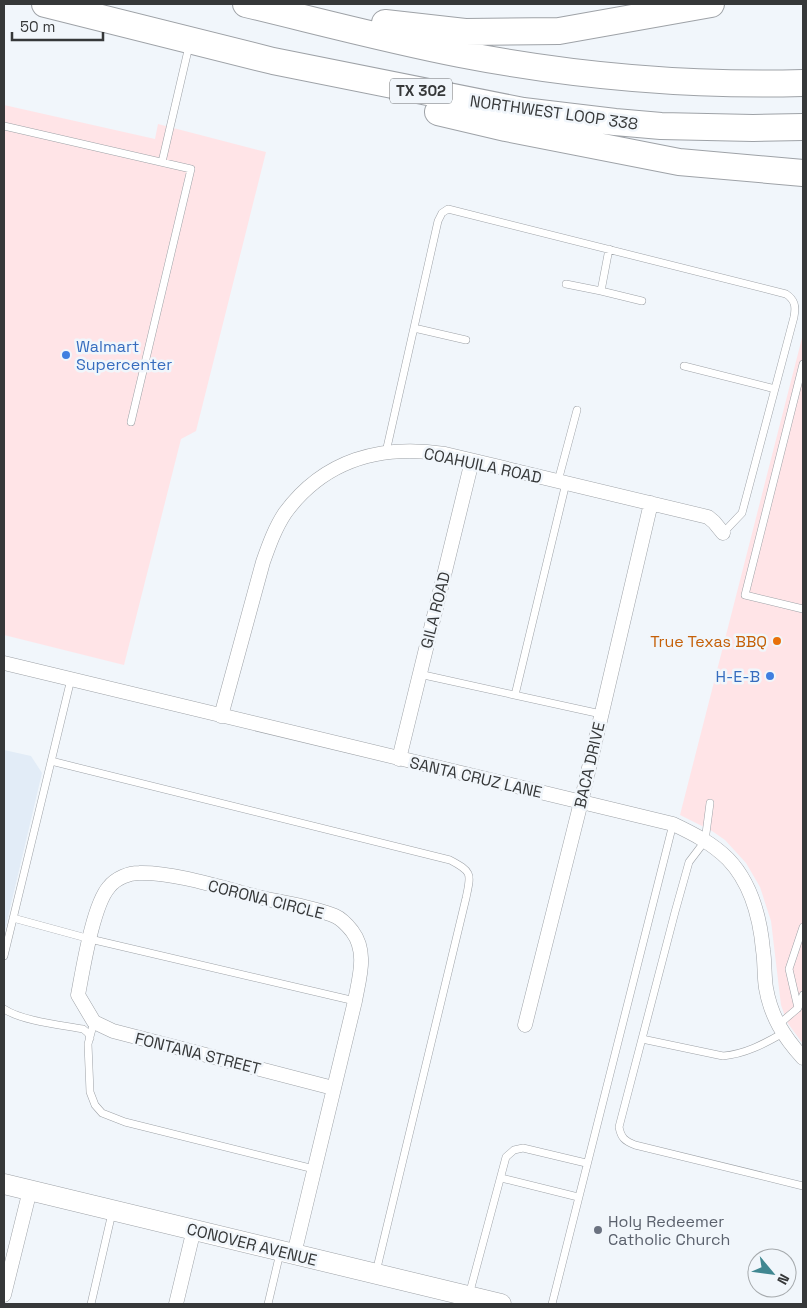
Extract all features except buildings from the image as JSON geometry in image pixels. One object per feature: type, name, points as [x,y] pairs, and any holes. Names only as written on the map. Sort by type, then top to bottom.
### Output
[{"type":"highway","name":"NORTHWEST LOOP 338","points":[[45,4],[273,61],[478,103],[569,117],[633,124],[707,128],[803,127]]},
{"type":"highway","points":[[246,4],[416,45],[498,61],[554,69],[694,82],[803,83]]},
{"type":"highway","points":[[276,4],[380,22],[482,33],[559,31],[711,4]]},
{"type":"highway","points":[[273,61],[408,105],[559,138],[679,162],[803,174]]},
{"type":"highway","points":[[559,138],[596,154],[708,175],[803,185]]},
{"type":"street","name":"COAHUILA ROAD","points":[[221,716],[263,562],[272,537],[285,514],[302,494],[322,477],[345,464],[370,455],[396,450],[422,450],[708,518],[723,533]]},
{"type":"street","name":"GILA ROAD","points":[[399,759],[472,461]]},
{"type":"street","name":"BACA DRIVE","points":[[525,1025],[581,802],[651,503]]},
{"type":"street","name":"SANTA CRUZ LANE","points":[[4,663],[673,824],[705,841],[727,858],[738,871],[753,901],[762,934],[766,988],[780,1029],[788,1043],[802,1056]]},
{"type":"street","name":"CORONA CIRCLE","points":[[94,1022],[78,995],[90,938],[97,911],[109,886],[129,874],[138,872],[156,874],[199,882],[310,909],[336,917],[344,922],[353,932],[358,941],[362,966],[314,1169],[288,1252]]},
{"type":"street","name":"FONTANA STREET","points":[[94,1022],[113,1031],[333,1088]]},
{"type":"street","name":"CONOVER AVENUE","points":[[4,1184],[501,1304]]},
{"type":"street","points":[[4,1295],[30,1190]]},
{"type":"street","points":[[176,1304],[194,1229]]},
{"type":"lane","points":[[162,162],[190,40]]},
{"type":"lane","points":[[4,126],[190,169],[130,422]]},
{"type":"lane","points":[[386,452],[438,221],[442,213],[448,209],[786,294],[792,298],[796,306],[794,316],[742,513],[723,533]]},
{"type":"lane","points":[[601,291],[609,250]]},
{"type":"lane","points":[[566,284],[642,301]]},
{"type":"lane","points":[[414,328],[466,340]]},
{"type":"lane","points":[[803,364],[800,392],[745,595],[803,609]]},
{"type":"lane","points":[[684,366],[775,389]]},
{"type":"lane","points":[[515,695],[577,410]]},
{"type":"lane","points":[[420,674],[602,714]]},
{"type":"lane","points":[[4,956],[71,679]]},
{"type":"lane","points":[[51,761],[450,860],[465,868],[470,878],[466,898],[376,1274]]},
{"type":"lane","points":[[710,803],[705,841],[690,862],[675,912],[619,1127],[620,1136],[635,1145],[803,1186]]},
{"type":"lane","points":[[552,1304],[673,824]]},
{"type":"lane","points":[[13,918],[355,1000]]},
{"type":"lane","points":[[798,1008],[789,969],[803,927]]},
{"type":"lane","points":[[642,1039],[723,1056],[745,1052],[780,1029],[798,1008],[803,994]]},
{"type":"lane","points":[[4,1009],[22,1016],[83,1030],[88,1033],[90,1038]]},
{"type":"lane","points":[[94,1022],[88,1044],[90,1092],[95,1105],[102,1113],[125,1122],[314,1169]]},
{"type":"lane","points":[[468,1296],[506,1157],[514,1150],[523,1148],[586,1163]]},
{"type":"lane","points":[[500,1178],[578,1197]]},
{"type":"lane","points":[[91,1304],[113,1210]]},
{"type":"lane","points":[[268,1304],[288,1252]]},
{"type":"shaded area","points":[[4,105],[155,139],[158,124],[266,152],[196,431],[181,439],[124,665],[4,635]]},
{"type":"shaded area","points":[[803,334],[803,1044],[787,1022],[781,1005],[771,921],[760,887],[746,863],[725,840],[712,831],[680,815]]},
{"type":"shaded area","points":[[4,750],[31,756],[42,773],[4,934]]},
{"type":"place","name":"Walmart Supercenter","points":[[66,355]]},
{"type":"place","name":"True Texas BBQ","points":[[777,641]]},
{"type":"place","name":"H-E-B","points":[[770,676]]},
{"type":"place","name":"Holy Redeemer Catholic Church","points":[[598,1230]]}]
